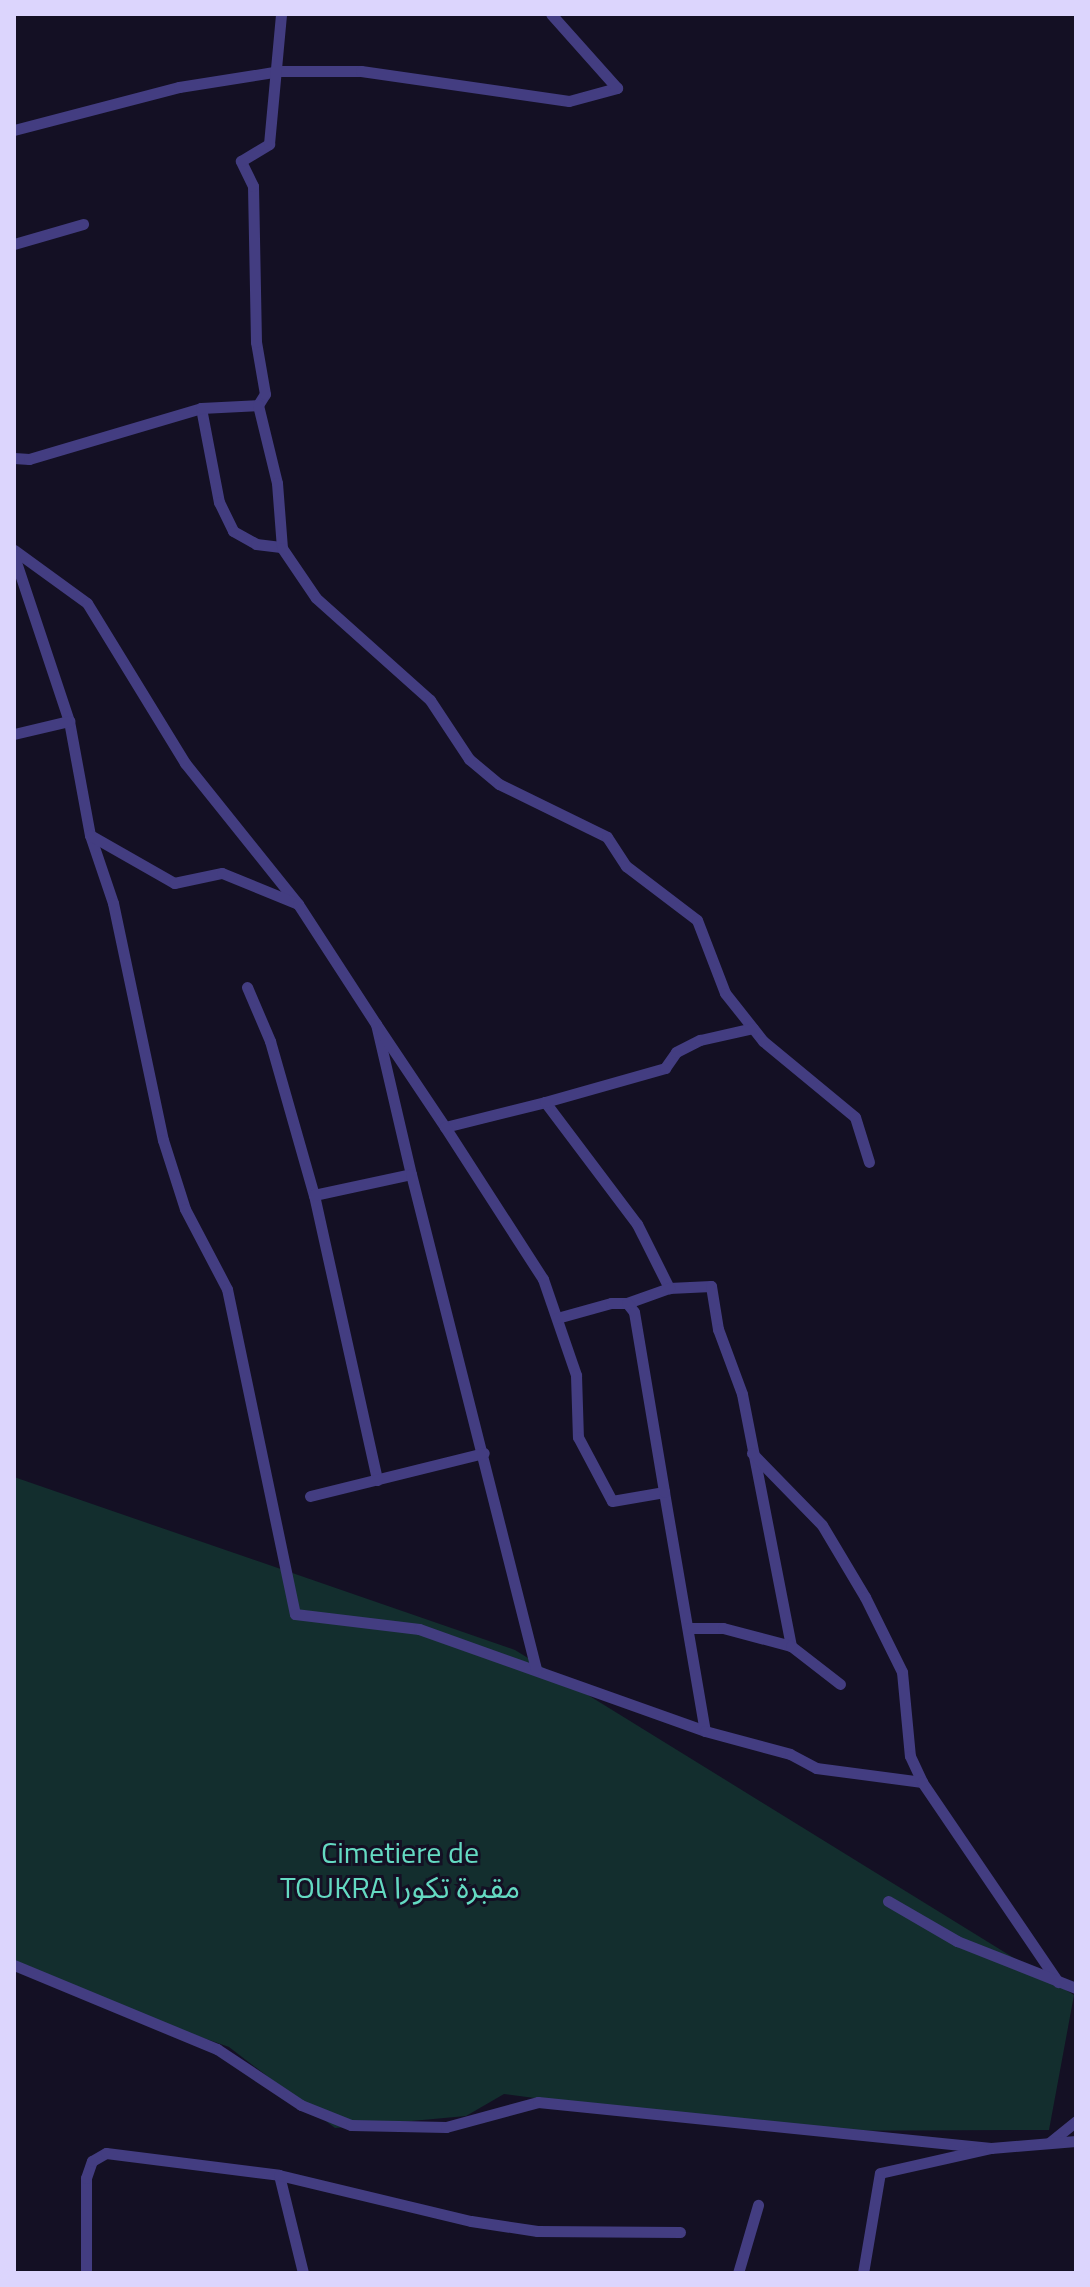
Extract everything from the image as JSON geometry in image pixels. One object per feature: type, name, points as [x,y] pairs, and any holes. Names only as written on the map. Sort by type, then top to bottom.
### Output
[{"type":"street","points":[[281,14],[280,71],[268,112],[269,144],[241,161],[253,186],[256,342],[265,394],[258,405],[277,483],[282,548],[316,598],[430,700],[469,759],[499,784],[607,837],[626,866],[697,920],[725,993],[753,1028],[855,1117],[869,1162]]},
{"type":"street","points":[[14,130],[179,87],[280,71],[361,71],[569,101],[617,88],[551,14]]},
{"type":"street","points":[[14,244],[83,224]]},
{"type":"street","points":[[14,458],[29,459],[201,408],[258,405]]},
{"type":"street","points":[[201,408],[219,502],[233,531],[256,544],[281,547]]},
{"type":"street","points":[[14,553],[69,721],[90,835],[113,903],[163,1140],[185,1209],[227,1289],[295,1614],[419,1629],[705,1731],[790,1754],[816,1768],[922,1782]]},
{"type":"street","points":[[14,553],[87,603],[185,763],[298,904],[543,1279],[576,1375],[578,1437],[612,1501],[664,1492]]},
{"type":"street","points":[[14,734],[69,721]]},
{"type":"street","points":[[90,835],[174,883],[222,873],[298,904]]},
{"type":"street","points":[[247,987],[270,1041],[314,1195],[377,1480]]},
{"type":"street","points":[[376,1024],[536,1669]]},
{"type":"street","points":[[445,1127],[665,1068],[676,1052],[700,1040],[753,1028]]},
{"type":"street","points":[[545,1102],[637,1224],[669,1288]]},
{"type":"street","points":[[314,1195],[411,1174]]},
{"type":"street","points":[[557,1318],[627,1303],[669,1288],[711,1286],[752,1453],[791,1646]]},
{"type":"street","points":[[627,1303],[634,1312],[705,1731]]},
{"type":"street","points":[[310,1496],[484,1453]]},
{"type":"street","points":[[752,1453],[822,1525],[865,1597],[902,1672],[910,1756],[922,1782],[1058,1982]]},
{"type":"street","points":[[689,1628],[723,1628],[791,1646],[840,1684]]},
{"type":"street","points":[[888,1901],[957,1941],[1076,1988]]},
{"type":"street","points":[[14,1965],[217,2049],[301,2105],[351,2125],[446,2127],[538,2102],[991,2148]]},
{"type":"street","points":[[1048,2143],[1076,2121]]},
{"type":"street","points":[[863,2273],[880,2173],[991,2148],[1076,2141]]},
{"type":"street","points":[[86,2273],[86,2178],[92,2161],[106,2153],[279,2175],[471,2221],[537,2231],[680,2232]]},
{"type":"street","points":[[279,2175],[303,2273]]},
{"type":"street","points":[[738,2273],[758,2205]]},
{"type":"green space","name":"Cimetiere de TOUKRA مقبرة تكورا","points":[[14,1477],[515,1650],[1074,1995],[1049,2130],[784,2131],[504,2094],[466,2116],[335,2128],[229,2047],[14,1971]]}]
